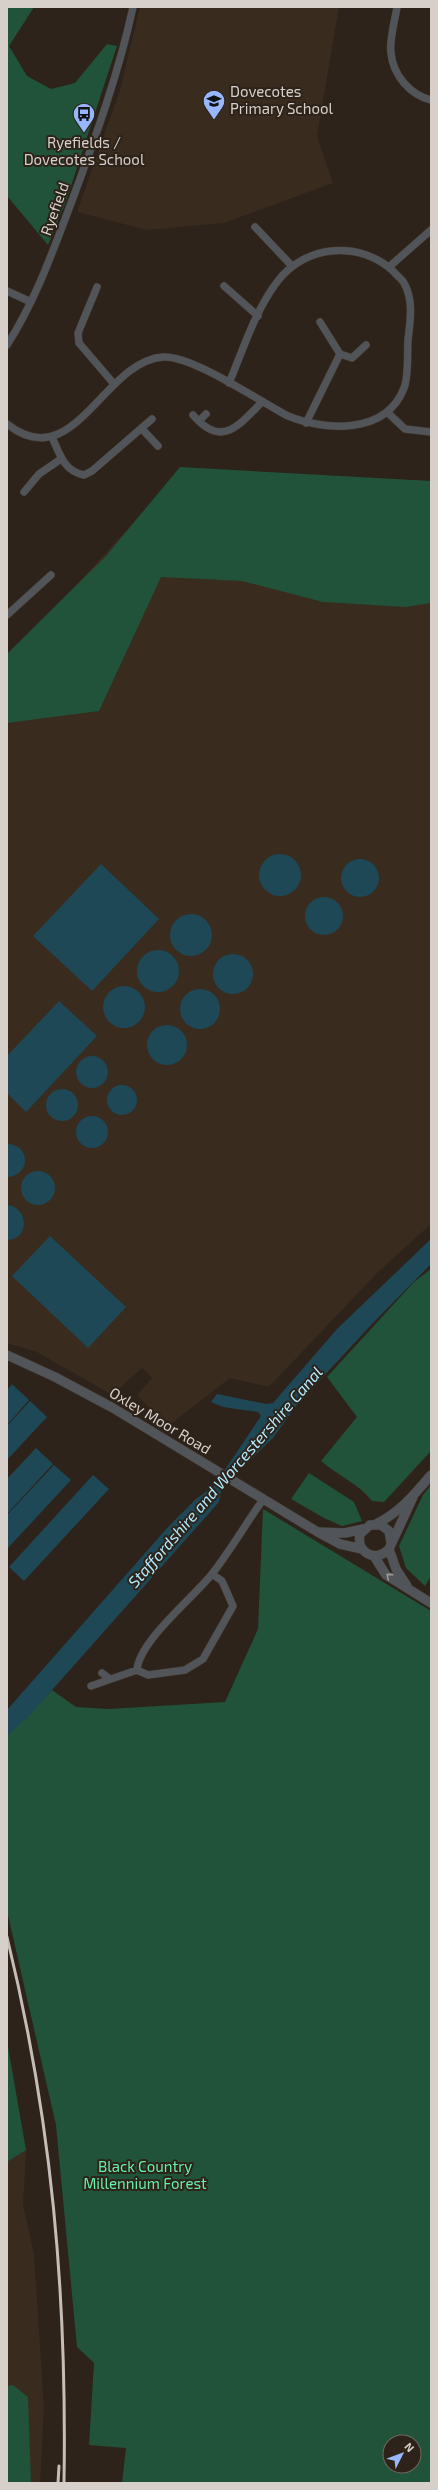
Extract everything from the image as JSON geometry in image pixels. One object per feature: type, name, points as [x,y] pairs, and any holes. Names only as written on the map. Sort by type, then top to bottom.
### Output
[{"type":"street","name":"Ryefield","points":[[7,345],[30,302],[76,191],[122,56],[133,7]]},
{"type":"street","points":[[397,7],[391,52],[393,65],[410,90],[420,98],[431,100]]},
{"type":"street","points":[[255,227],[292,266]]},
{"type":"street","points":[[389,267],[431,230]]},
{"type":"street","points":[[7,424],[24,433],[52,437],[73,426],[114,384],[142,362],[162,357],[183,359],[262,402],[306,423],[330,427],[353,425],[374,420],[387,412],[404,387],[411,312],[410,298],[404,283],[389,267],[370,256],[353,251],[337,250],[319,253],[292,266],[277,282],[258,316],[229,383]]},
{"type":"street","points":[[224,286],[258,316]]},
{"type":"street","points":[[97,287],[78,333],[79,343],[114,384]]},
{"type":"street","points":[[7,290],[30,302]]},
{"type":"street","points":[[320,322],[340,354],[352,358],[366,345]]},
{"type":"street","points":[[306,423],[340,354]]},
{"type":"street","points":[[193,415],[198,421],[212,430],[229,432],[236,428],[262,402]]},
{"type":"street","points":[[387,412],[405,429],[431,432]]},
{"type":"street","points":[[198,421],[206,414]]},
{"type":"street","points":[[52,437],[61,458],[69,470],[84,475],[92,471],[142,429],[152,418]]},
{"type":"street","points":[[142,429],[158,446]]},
{"type":"street","points":[[24,492],[39,474],[61,458]]},
{"type":"street","points":[[7,615],[50,575]]},
{"type":"street","name":"Oxley Moor Road","points":[[7,1355],[68,1384],[161,1437],[262,1501],[316,1532],[340,1544],[362,1549]]},
{"type":"street","points":[[431,1475],[413,1497],[394,1513],[376,1524],[363,1529],[359,1540],[362,1549],[374,1556],[386,1575],[431,1603]]},
{"type":"street","points":[[374,1556],[382,1555],[390,1546],[413,1497]]},
{"type":"street","points":[[137,1670],[138,1662],[154,1636],[212,1574],[262,1501]]},
{"type":"street","points":[[376,1524],[389,1531],[390,1546],[396,1569],[408,1589]]},
{"type":"street","name":"Oxley Moor Road","points":[[316,1532],[345,1533],[363,1529]]},
{"type":"street","points":[[91,1686],[137,1670],[148,1675],[185,1670],[203,1659],[233,1606],[222,1581],[212,1574]]},
{"type":"street","points":[[102,1673],[110,1679]]},
{"type":"shaded area","name":"Dovecotes Primary School","points":[[140,7],[339,7],[317,136],[333,183],[224,223],[147,230],[77,212],[120,90]]},
{"type":"shaded area","points":[[179,468],[431,481],[431,1224],[378,1272],[269,1387],[230,1378],[167,1427],[137,1395],[152,1378],[142,1368],[112,1395],[37,1352],[7,1343],[7,654],[77,584],[155,499]]},
{"type":"shaded area","points":[[26,2150],[23,2205],[34,2254],[44,2408],[40,2483],[7,2483],[7,2162]]},
{"type":"green space","points":[[7,7],[34,7],[9,46],[27,76],[51,89],[75,83],[107,44],[117,46],[65,204],[48,245],[7,196]]},
{"type":"green space","points":[[180,467],[431,481],[431,603],[406,607],[323,602],[242,581],[161,577],[99,711],[7,723],[7,654],[106,556]]},
{"type":"green space","points":[[431,1269],[431,1451],[384,1502],[372,1501],[361,1490],[321,1461],[357,1417],[327,1377],[414,1282]]},
{"type":"green space","points":[[309,1473],[354,1502],[362,1521],[342,1526],[324,1518],[291,1499]]},
{"type":"green space","points":[[431,1485],[431,1576],[425,1586],[406,1568],[399,1546],[423,1495]]},
{"type":"green space","name":"Black Country Millennium Forest","points":[[263,1509],[431,1611],[431,2483],[122,2483],[126,2448],[89,2445],[94,2363],[77,2347],[56,2125],[7,1911],[7,1736],[52,1690],[76,1707],[109,1709],[225,1702],[258,1629]]},
{"type":"green space","points":[[7,2041],[26,2150],[7,2162]]},
{"type":"green space","points":[[13,2385],[28,2397],[31,2483],[7,2483],[7,2386]]},
{"type":"water","points":[[280,854],[295,860],[301,875],[295,890],[280,896],[265,890],[259,875],[265,860]]},
{"type":"water","points":[[360,859],[373,865],[379,878],[373,891],[360,897],[347,891],[341,878],[347,865]]},
{"type":"water","points":[[101,864],[159,919],[92,991],[33,936]]},
{"type":"water","points":[[320,897],[328,897],[338,902],[342,909],[342,923],[338,930],[328,935],[320,935],[310,930],[308,927],[305,920],[305,912],[310,902],[313,900]]},
{"type":"water","points":[[191,914],[206,920],[212,935],[206,950],[191,956],[176,950],[170,935],[176,920]]},
{"type":"water","points":[[158,950],[173,956],[179,971],[173,986],[158,992],[143,986],[137,971],[143,956]]},
{"type":"water","points":[[237,954],[244,957],[250,963],[253,974],[252,982],[244,991],[237,994],[229,994],[222,991],[214,982],[213,970],[216,963],[225,955]]},
{"type":"water","points":[[124,986],[139,992],[145,1007],[139,1022],[124,1028],[109,1022],[103,1007],[109,992]]},
{"type":"water","points":[[196,989],[204,989],[211,992],[217,998],[220,1009],[217,1020],[211,1026],[204,1029],[196,1029],[189,1026],[183,1020],[180,1013],[180,1005],[183,998],[189,992]]},
{"type":"water","points":[[59,1001],[97,1036],[26,1112],[7,1093],[7,1056]]},
{"type":"water","points":[[171,1025],[178,1028],[184,1034],[187,1045],[186,1053],[178,1062],[171,1065],[163,1065],[156,1062],[148,1053],[147,1041],[150,1034],[159,1026]]},
{"type":"water","points":[[89,1056],[95,1056],[105,1063],[108,1072],[107,1078],[101,1085],[95,1088],[89,1088],[79,1081],[76,1075],[76,1069],[83,1059]]},
{"type":"water","points":[[122,1085],[133,1089],[137,1100],[133,1111],[122,1115],[111,1111],[107,1100],[111,1089]]},
{"type":"water","points":[[59,1089],[65,1089],[75,1096],[78,1105],[77,1111],[71,1118],[65,1121],[59,1121],[49,1114],[46,1108],[46,1102],[53,1092]]},
{"type":"water","points":[[92,1116],[98,1117],[105,1123],[108,1132],[107,1138],[101,1145],[92,1148],[86,1147],[79,1141],[76,1132],[77,1126],[83,1119]]},
{"type":"water","points":[[7,1144],[15,1145],[20,1149],[24,1154],[25,1160],[24,1166],[20,1171],[15,1175],[7,1177]]},
{"type":"water","points":[[35,1171],[41,1171],[45,1172],[52,1178],[55,1188],[54,1195],[48,1202],[41,1205],[35,1205],[31,1204],[24,1198],[21,1191],[21,1185],[22,1181],[28,1174]]},
{"type":"water","points":[[7,1205],[20,1211],[24,1223],[20,1235],[15,1239],[7,1240]]},
{"type":"water","points":[[50,1236],[126,1307],[88,1348],[12,1276]]},
{"type":"water","name":"Staffordshire and Worcestershire Canal","points":[[431,1239],[431,1264],[371,1325],[296,1406],[273,1438],[248,1462],[238,1468],[221,1491],[219,1502],[29,1716],[7,1736],[7,1710],[168,1527],[196,1499],[214,1486],[261,1416],[258,1412],[223,1407],[211,1402],[217,1394],[266,1404],[273,1403],[337,1329]]},
{"type":"water","points":[[12,1384],[29,1400],[7,1425],[7,1390]]},
{"type":"water","points":[[30,1401],[47,1417],[7,1460],[7,1426]]},
{"type":"water","points":[[36,1448],[53,1464],[7,1514],[7,1479]]},
{"type":"water","points":[[54,1465],[71,1480],[7,1549],[7,1515]]},
{"type":"water","points":[[93,1475],[109,1489],[24,1581],[9,1567]]},
{"type":"railway","points":[[7,1937],[35,2074],[46,2141],[54,2208],[63,2344],[64,2483]]},
{"type":"railway","points":[[58,2483],[59,2466]]},
{"type":"place","name":"Dovecotes Primary School","points":[[214,120]]},
{"type":"place","name":"Ryefields / Dovecotes School","points":[[84,134]]}]
